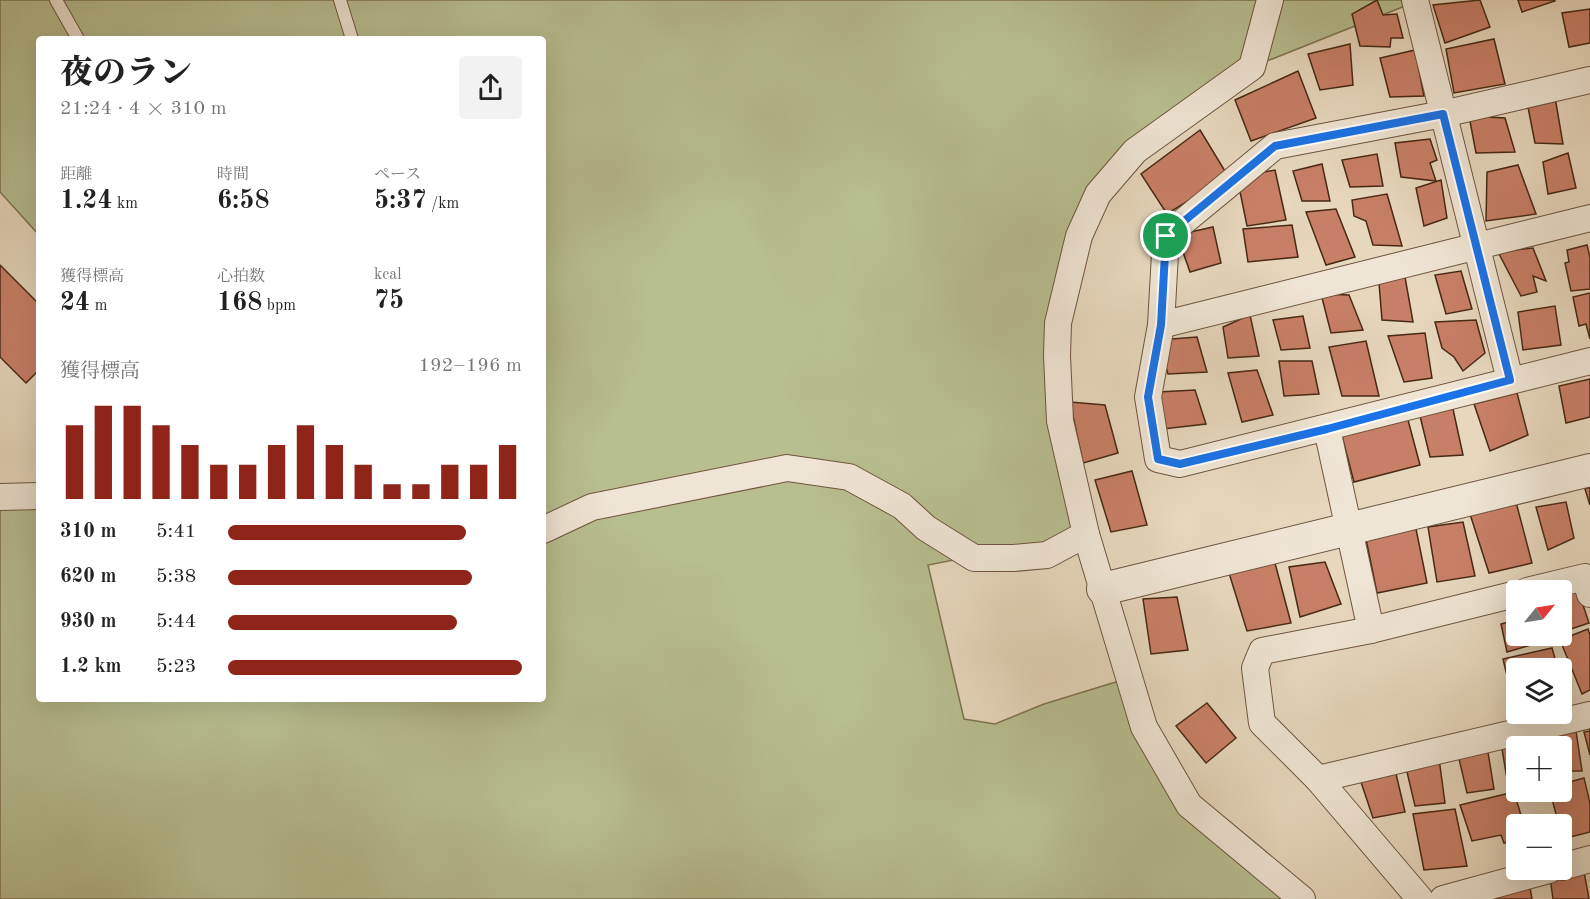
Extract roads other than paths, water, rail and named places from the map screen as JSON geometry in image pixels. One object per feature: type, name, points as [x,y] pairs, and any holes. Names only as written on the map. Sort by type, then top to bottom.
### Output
[{"type":"street","points":[[1270,0],[1252,67],[1135,151],[1098,194],[1079,236],[1058,322],[1057,356],[1060,421],[1086,534],[1144,727],[1189,805],[1302,899]]},
{"type":"street","points":[[1415,0],[1510,380]]},
{"type":"street","points":[[1590,80],[1443,114],[1275,146],[1166,236],[1161,325],[1148,397],[1158,459],[1180,464],[1327,429],[1590,361]]},
{"type":"street","points":[[1161,325],[1590,218]]},
{"type":"street","points":[[1327,429],[1371,630]]},
{"type":"street","points":[[546,529],[592,507],[787,468],[849,477],[902,506],[926,528],[974,558],[1047,555],[1086,534]]},
{"type":"street","points":[[1102,589],[1590,470]]},
{"type":"street","points":[[0,497],[36,496]]},
{"type":"street","points":[[1572,580],[1585,577],[1590,594]]},
{"type":"street","points":[[1420,899],[1318,779],[1262,723],[1255,668],[1262,651],[1371,630],[1506,596]]},
{"type":"street","points":[[1318,779],[1590,715]]},
{"type":"street","points":[[1572,864],[1590,859]]},
{"type":"street","points":[[1443,899],[1512,880]]},
{"type":"lane","points":[[56,0],[76,36]]},
{"type":"lane","points":[[340,0],[351,36]]}]
